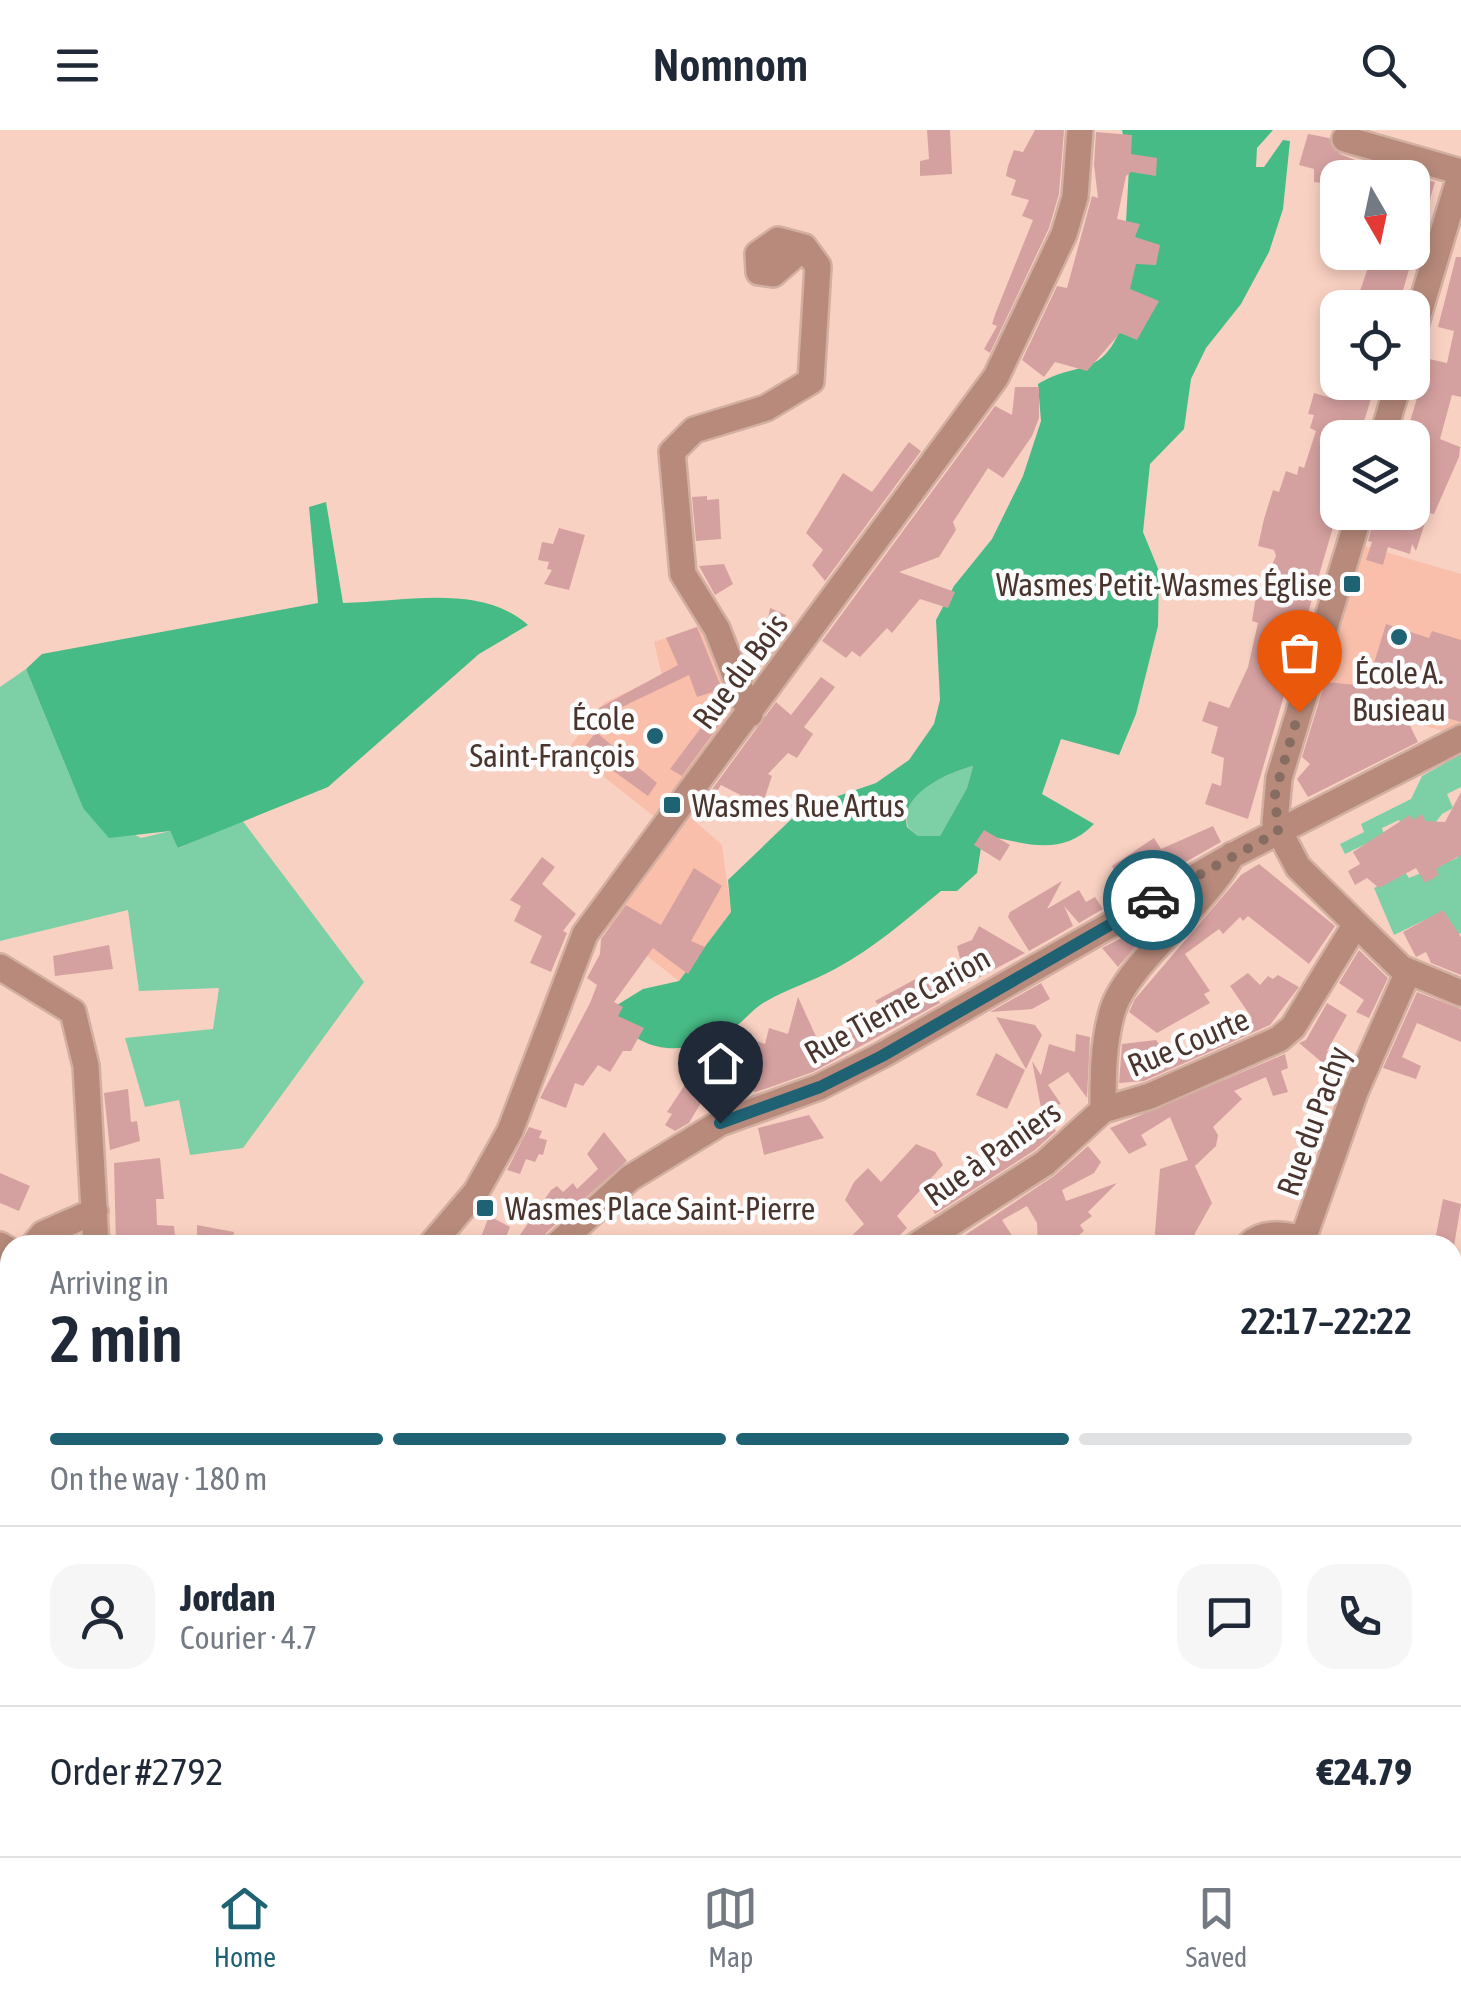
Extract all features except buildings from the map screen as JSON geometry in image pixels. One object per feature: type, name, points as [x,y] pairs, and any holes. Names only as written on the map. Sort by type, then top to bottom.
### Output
[{"type":"street","name":"Rue du Bois","points":[[439,1235],[476,1192],[510,1131],[585,934],[996,377],[1064,234],[1075,197],[1080,130]]},
{"type":"street","points":[[1344,138],[1461,172],[1426,290]]},
{"type":"street","points":[[750,714],[717,629],[683,574],[672,452],[694,430],[766,408],[811,381],[818,266],[804,247]]},
{"type":"street","points":[[1355,530],[1279,778],[1274,815],[1278,832],[1298,867],[1356,924],[1408,972],[1461,993]]},
{"type":"street","name":"Rue Tierne Carion","points":[[568,1235],[630,1178],[720,1123],[820,1087],[882,1056],[1232,855],[1461,738]]},
{"type":"street","name":"Rue à Paniers","points":[[933,1235],[1045,1164],[1103,1110],[1102,1072],[1114,1005],[1138,971],[1216,886],[1232,855]]},
{"type":"street","name":"Rue Courte","points":[[1103,1110],[1150,1096],[1279,1039],[1293,1027],[1356,924]]},
{"type":"street","points":[[0,966],[72,1012],[86,1066],[95,1235]]},
{"type":"street","name":"Rue du Pachy","points":[[1316,1235],[1355,1092],[1408,972]]},
{"type":"street","points":[[42,1235],[94,1211]]},
{"type":"shaded area","name":"École A. Busieau","points":[[1365,546],[1461,574],[1461,736],[1352,705],[1350,711],[1317,701]]},
{"type":"shaded area","points":[[704,624],[741,724],[679,807],[722,845],[731,912],[679,981],[597,917],[664,824],[568,749],[604,703],[662,675],[654,642]]},
{"type":"green space","points":[[1122,130],[1273,130],[1257,148],[1256,167],[1264,167],[1283,140],[1290,141],[1283,209],[1269,252],[1241,304],[1206,348],[1191,379],[1184,429],[1150,464],[1143,532],[1159,571],[1158,626],[1136,714],[1119,755],[1061,739],[1042,794],[1094,824],[1081,835],[1055,845],[983,835],[977,873],[957,891],[941,891],[863,952],[765,1002],[712,1040],[679,1048],[648,1044],[621,1025],[609,1010],[643,989],[679,981],[731,912],[728,880],[803,808],[876,783],[909,760],[934,724],[940,700],[936,620],[954,586],[992,539],[1023,476],[1041,421],[1038,384],[1095,362],[1120,330],[1129,168]],"holes":[[[973,766],[967,788],[940,836],[918,836],[907,827],[910,804],[928,786]]]},
{"type":"green space","points":[[326,502],[343,603],[465,599],[509,612],[528,625],[479,654],[328,787],[178,848],[170,831],[109,838],[83,808],[26,669],[42,654],[318,603],[309,507]]},
{"type":"green space","points":[[26,669],[83,808],[141,838],[170,831],[179,848],[242,820],[364,982],[243,1148],[190,1155],[179,1100],[145,1107],[125,1038],[213,1029],[219,988],[139,991],[128,910],[0,941],[0,687]]},
{"type":"green space","points":[[1461,754],[1461,787],[1447,794],[1453,808],[1432,827],[1406,832],[1399,820],[1382,828],[1384,835],[1345,854],[1340,844],[1364,832],[1361,824],[1411,799],[1422,776]]},
{"type":"green space","points":[[973,766],[967,788],[940,836],[918,836],[908,827],[910,804],[927,786]]},
{"type":"green space","points":[[1461,845],[1461,933],[1431,947],[1427,919],[1394,935],[1374,888],[1405,872],[1409,878],[1457,858]]},
{"type":"way so far","points":[[1153,900],[1278,832],[1275,793],[1299,712]]},
{"type":"place","name":"Wasmes Petit-Wasmes Église","points":[[1352,584]]},
{"type":"place","name":"École A. Busieau","points":[[1399,637]]},
{"type":"place","name":"École Saint-François","points":[[655,736]]},
{"type":"place","name":"Wasmes Rue Artus","points":[[672,805]]},
{"type":"place","name":"Wasmes Place Saint-Pierre","points":[[485,1208]]},
{"type":"route","points":[[720,1123],[820,1087],[882,1056],[1153,900]]}]
